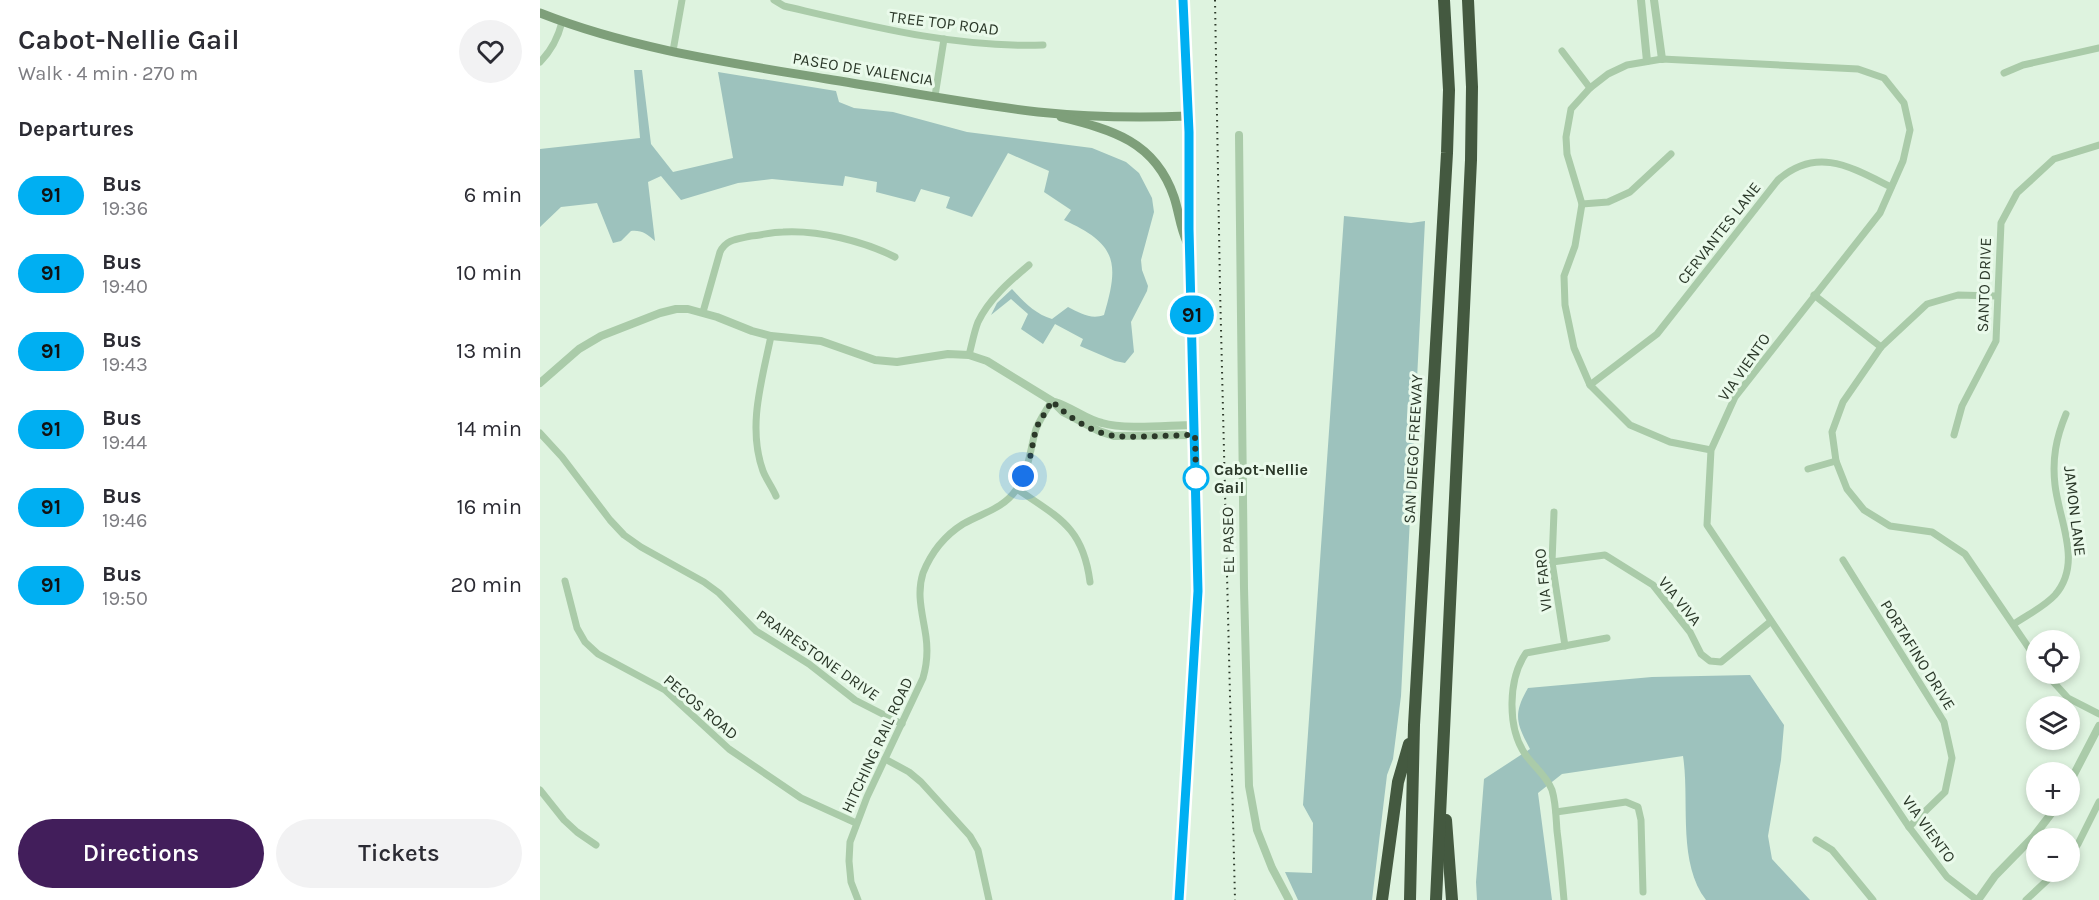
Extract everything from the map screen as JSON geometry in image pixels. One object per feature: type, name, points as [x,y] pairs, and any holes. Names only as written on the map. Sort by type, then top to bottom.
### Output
[{"type":"highway","name":"SAN DIEGO FREEWAY","points":[[1410,900],[1414,725],[1447,143],[1449,90],[1444,0]]},
{"type":"highway","points":[[1436,900],[1471,160],[1472,87],[1468,0]]},
{"type":"highway","points":[[1382,900],[1398,782],[1414,725]]},
{"type":"highway","points":[[1442,773],[1452,900]]},
{"type":"main road","points":[[1179,900],[1198,591],[1188,116],[1183,0]]},
{"type":"main road","name":"PASEO DE VALENCIA","points":[[540,13],[562,22],[631,42],[673,51],[935,96],[1038,112],[1188,116]]},
{"type":"main road","points":[[1038,112],[1109,130],[1143,151],[1167,179],[1180,227],[1189,247]]},
{"type":"street","points":[[673,51],[682,0]]},
{"type":"street","name":"TREE TOP ROAD","points":[[774,0],[778,4],[795,9],[894,31],[996,44],[1043,45]]},
{"type":"street","points":[[1641,0],[1647,61]]},
{"type":"street","points":[[1654,0],[1662,59]]},
{"type":"street","points":[[540,62],[555,43],[562,22]]},
{"type":"street","points":[[935,96],[944,39]]},
{"type":"street","points":[[2004,73],[2024,65],[2099,48]]},
{"type":"street","points":[[1562,51],[1590,88]]},
{"type":"street","name":"VIA VIENTO","points":[[1582,204],[1567,154],[1566,137],[1570,109],[1590,88],[1608,74],[1627,65],[1662,59],[1858,69],[1884,78],[1904,103],[1910,130],[1903,161],[1880,213],[1735,397],[1711,450],[1707,525],[1909,827],[1947,877],[1978,900]]},
{"type":"street","name":"EL PASEO","points":[[1239,135],[1244,588],[1249,786],[1257,830],[1289,900]]},
{"type":"street","name":"SANTO DRIVE","points":[[1954,435],[1962,406],[1996,342],[1996,296],[2001,223],[2017,193],[2054,159],[2099,145]]},
{"type":"street","points":[[1671,154],[1630,192],[1608,202],[1582,204],[1575,246],[1564,276],[1564,305],[1574,348],[1590,385],[1630,425],[1670,442],[1711,450]]},
{"type":"street","name":"CERVANTES LANE","points":[[1590,385],[1657,334],[1778,180],[1790,170],[1817,161],[1832,162],[1891,187]]},
{"type":"street","points":[[703,312],[720,252],[723,246],[733,240],[781,232],[798,232],[859,242],[895,257]]},
{"type":"street","points":[[969,355],[978,324],[985,311],[994,298],[1029,265]]},
{"type":"street","points":[[1814,295],[1881,348]]},
{"type":"street","points":[[1996,296],[1958,295],[1927,304],[1881,348],[1843,402],[1832,432],[1836,460],[1847,489],[1864,510],[1890,526],[1932,532],[1965,554],[2026,643]]},
{"type":"street","points":[[540,382],[579,348],[601,336],[676,309],[703,312],[771,336],[821,341],[875,360],[897,362],[948,354],[969,355],[987,361],[1052,401],[1063,412],[1084,424],[1114,436],[1195,435]]},
{"type":"street","points":[[771,336],[756,411],[755,428],[761,465],[776,496]]},
{"type":"street","points":[[1052,401],[1066,405],[1095,421],[1115,426],[1195,425]]},
{"type":"street","name":"HITCHING RAIL ROAD","points":[[858,900],[851,882],[850,842],[856,823],[923,678],[927,663],[927,643],[921,612],[920,591],[923,575],[932,555],[945,538],[963,524],[993,511],[1017,489],[1029,463],[1036,428],[1052,401]]},
{"type":"street","name":"JAMON LANE","points":[[2014,624],[2055,595],[2061,587],[2068,566],[2069,548],[2054,477],[2055,442],[2066,414]]},
{"type":"street","name":"PRAIRESTONE DRIVE","points":[[540,433],[624,535],[640,547],[704,582],[719,593],[756,631],[809,664],[868,709],[902,724]]},
{"type":"street","points":[[1808,469],[1836,460]]},
{"type":"street","points":[[1017,489],[1074,533],[1083,547],[1090,582]]},
{"type":"street","name":"VIA FARO","points":[[1554,512],[1552,562],[1565,646]]},
{"type":"street","name":"VIA VIVA","points":[[1552,562],[1605,555],[1653,585],[1690,632],[1701,654],[1710,661],[1721,662],[1770,622]]},
{"type":"street","name":"PORTAFINO DRIVE","points":[[1843,560],[1944,722],[1952,758],[1945,792],[1909,827]]},
{"type":"street","name":"PECOS ROAD","points":[[565,581],[577,628],[585,642],[598,654],[609,662],[665,690],[729,749],[801,798],[856,823]]},
{"type":"street","points":[[1564,900],[1552,790],[1542,773],[1525,754],[1514,732],[1511,707],[1518,669],[1526,653],[1607,638]]},
{"type":"street","points":[[2055,684],[2068,698],[2099,714]]},
{"type":"street","points":[[2080,763],[2099,726]]},
{"type":"street","points":[[885,759],[909,772],[921,782],[969,836],[978,850],[989,900]]},
{"type":"street","points":[[540,790],[570,826],[596,845]]},
{"type":"street","points":[[1556,812],[1626,802],[1638,807],[1641,820],[1643,892]]},
{"type":"street","points":[[2080,840],[2099,802]]},
{"type":"street","points":[[1978,900],[1995,876],[2034,836],[2049,816]]},
{"type":"street","points":[[1816,840],[1832,850],[1873,900]]},
{"type":"street","points":[[2026,900],[2045,882]]},
{"type":"shaded area","points":[[634,70],[642,70],[651,144],[673,172],[733,158],[718,72],[836,91],[839,102],[854,108],[893,112],[967,132],[1092,148],[1126,162],[1139,173],[1152,198],[1154,212],[1141,260],[1148,286],[1147,291],[1131,322],[1134,352],[1125,363],[1115,361],[1080,346],[1083,339],[1055,324],[1043,344],[1021,329],[1028,314],[1011,299],[991,315],[997,303],[1012,289],[1035,311],[1052,319],[1068,307],[1090,316],[1104,315],[1112,281],[1110,256],[1104,246],[1094,237],[1064,220],[1071,210],[1044,192],[1049,171],[1008,153],[972,217],[946,208],[950,197],[921,189],[915,202],[876,192],[877,182],[845,176],[843,186],[772,179],[738,183],[681,200],[661,176],[648,182],[655,241],[644,233],[631,231],[621,241],[613,243],[597,203],[561,207],[540,227],[540,149],[640,138]]},
{"type":"shaded area","points":[[1344,216],[1411,223],[1425,221],[1401,696],[1393,759],[1387,775],[1372,900],[1298,900],[1285,872],[1312,873],[1313,823],[1303,805]]},
{"type":"shaded area","points":[[1750,675],[1784,725],[1781,760],[1768,836],[1772,859],[1810,900],[1706,900],[1697,885],[1688,850],[1683,756],[1562,774],[1538,793],[1552,900],[1477,900],[1476,882],[1484,779],[1530,749],[1518,718],[1520,705],[1528,688],[1652,677]]},
{"type":"railway","points":[[1215,0],[1235,900]]},
{"type":"bus line","name":"91","points":[[1179,900],[1198,591],[1189,229],[1189,132],[1183,0]]},
{"type":"place","name":"Cabot-Nellie Gail","points":[[1196,478]]},
{"type":"route","points":[[1023,476],[1029,463],[1036,428],[1052,401],[1063,412],[1084,424],[1114,436],[1195,435],[1196,478]]}]
